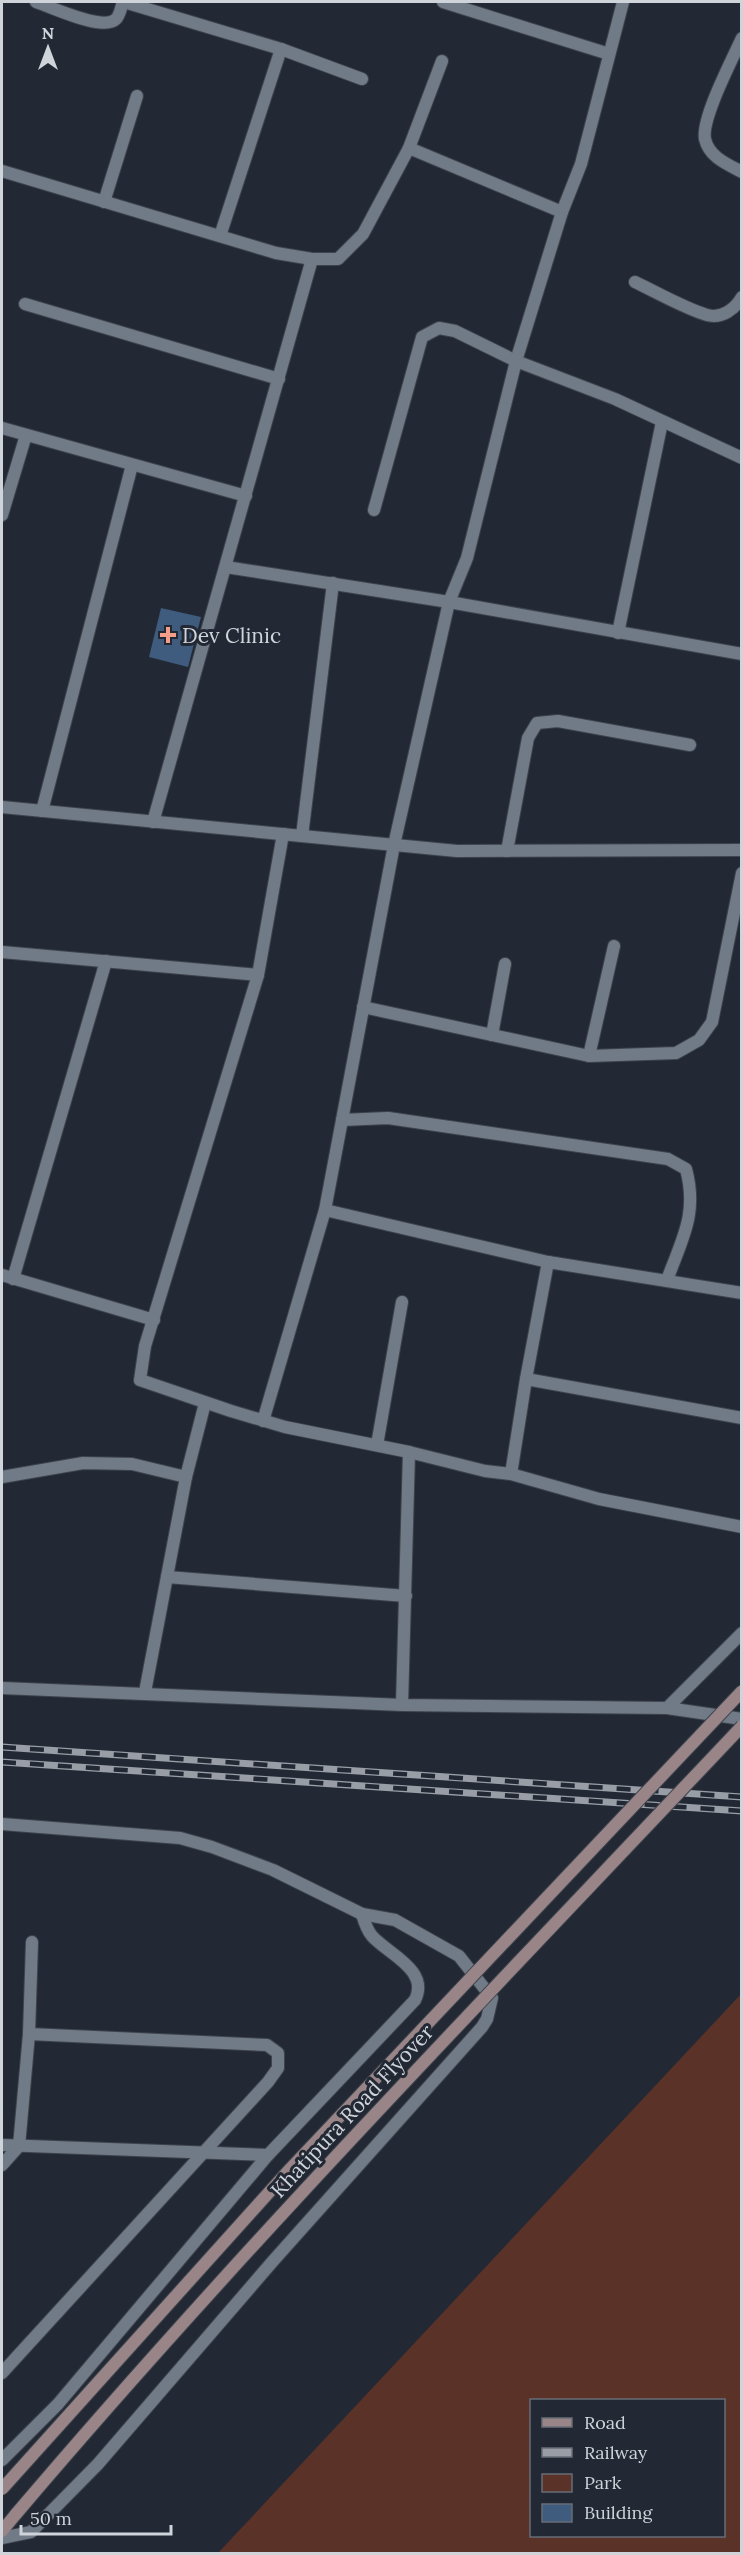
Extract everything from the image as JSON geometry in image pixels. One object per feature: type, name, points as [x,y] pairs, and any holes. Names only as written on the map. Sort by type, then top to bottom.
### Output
[{"type":"main road","name":"Khatipura Road Flyover","points":[[2,2489],[290,2169],[741,1691]]},
{"type":"main road","name":"Khatipura Road Flyover","points":[[2,2531],[70,2449],[312,2182],[741,1726]]},
{"type":"street","points":[[36,2],[96,23],[110,23],[118,18],[124,2],[281,49],[362,79]]},
{"type":"street","points":[[443,2],[472,6],[609,54]]},
{"type":"street","points":[[263,1421],[325,1210],[394,845],[449,602],[467,558],[516,361],[562,213],[581,164],[623,2]]},
{"type":"street","points":[[741,38],[704,125],[705,141],[719,161],[741,172]]},
{"type":"street","points":[[220,236],[281,49]]},
{"type":"street","points":[[2,171],[276,253],[312,259],[338,259],[363,234],[409,148],[442,61]]},
{"type":"street","points":[[104,201],[137,96]]},
{"type":"street","points":[[409,148],[562,213]]},
{"type":"street","points":[[153,822],[312,259]]},
{"type":"street","points":[[635,282],[709,316],[725,314],[738,304],[741,297]]},
{"type":"street","points":[[25,304],[279,379]]},
{"type":"street","points":[[374,510],[422,337],[439,328],[455,331],[516,361],[615,399],[741,458]]},
{"type":"street","points":[[618,633],[662,422]]},
{"type":"street","points":[[2,428],[246,496]]},
{"type":"street","points":[[2,515],[26,435]]},
{"type":"street","points":[[42,811],[132,465]]},
{"type":"street","points":[[226,567],[449,602],[741,654]]},
{"type":"street","points":[[302,836],[333,584]]},
{"type":"street","points":[[507,851],[528,738],[537,723],[558,721],[690,745]]},
{"type":"street","points":[[2,807],[457,851],[741,850]]},
{"type":"street","points":[[284,834],[258,975],[145,1346],[140,1380],[263,1421],[409,1452],[485,1471],[511,1474],[599,1499],[741,1527]]},
{"type":"street","points":[[363,1007],[590,1056],[676,1053],[699,1040],[712,1022],[741,873]]},
{"type":"street","points":[[590,1056],[614,946]]},
{"type":"street","points":[[2,952],[258,975]]},
{"type":"street","points":[[106,961],[7,1277],[154,1320]]},
{"type":"street","points":[[492,1035],[505,964]]},
{"type":"street","points":[[342,1120],[388,1118],[668,1159],[686,1169],[692,1190],[692,1210],[667,1280]]},
{"type":"street","points":[[325,1210],[548,1262],[741,1293]]},
{"type":"street","points":[[511,1474],[548,1262]]},
{"type":"street","points":[[377,1445],[402,1302]]},
{"type":"street","points":[[526,1379],[741,1418]]},
{"type":"street","points":[[145,1692],[186,1477],[205,1403]]},
{"type":"street","points":[[402,1705],[409,1452]]},
{"type":"street","points":[[2,1477],[83,1463],[132,1464],[186,1477]]},
{"type":"street","points":[[167,1577],[406,1596]]},
{"type":"street","points":[[667,1708],[741,1633]]},
{"type":"street","points":[[2,1688],[145,1692],[402,1705],[667,1708],[741,1719]]},
{"type":"street","points":[[2,1824],[180,1838],[273,1870],[362,1914],[395,1920],[459,1956],[492,1998],[487,2019],[98,2464],[31,2532],[2,2538]]},
{"type":"street","points":[[2,2460],[58,2404],[268,2155],[418,1995],[420,1984],[415,1973],[370,1934],[362,1914]]},
{"type":"street","points":[[2,2165],[19,2146],[29,2034],[32,1942]]},
{"type":"street","points":[[2,2373],[268,2082],[278,2068],[278,2053],[267,2045],[29,2034]]},
{"type":"street","points":[[2,2145],[268,2155]]},
{"type":"green space","points":[[741,1994],[741,2553],[218,2553]]},
{"type":"building","points":[[161,608],[201,617],[188,667],[149,657]]},
{"type":"railway","points":[[2,1747],[742,1797]]},
{"type":"railway","points":[[2,1762],[742,1811]]},
{"type":"place","name":"Dev Clinic","points":[[168,635]]}]
